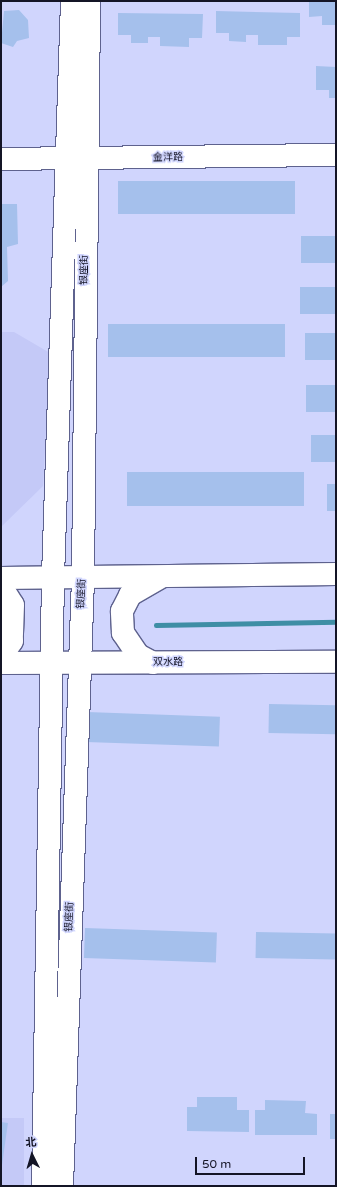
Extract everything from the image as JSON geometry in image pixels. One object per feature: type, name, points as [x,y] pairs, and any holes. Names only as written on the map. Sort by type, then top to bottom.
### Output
[{"type":"main road","name":"银座街","points":[[62,1186],[78,663],[83,578],[78,159],[72,1]]},
{"type":"main road","name":"银座街","points":[[43,1186],[54,662],[53,577],[89,1]]},
{"type":"main road","name":"金洋路","points":[[1,159],[336,155]]},
{"type":"main road","points":[[1,578],[336,574]]},
{"type":"main road","points":[[153,663],[138,655],[123,634],[122,611],[130,595],[162,576]]},
{"type":"main road","points":[[1,586],[13,605],[12,641],[1,657]]},
{"type":"main road","name":"双水路","points":[[1,663],[336,662]]},
{"type":"shaded area","points":[[1,332],[14,332],[50,353],[43,486],[1,527]]},
{"type":"shaded area","points":[[1,1118],[24,1118],[24,1186],[1,1186]]},
{"type":"building","points":[[309,1],[336,1],[336,25],[322,25],[322,16],[309,17]]},
{"type":"building","points":[[19,10],[28,20],[29,38],[17,41],[13,47],[1,43],[4,11]]},
{"type":"building","points":[[216,11],[300,13],[300,37],[287,37],[287,45],[258,45],[258,35],[246,35],[246,42],[229,41],[229,33],[216,33]]},
{"type":"building","points":[[118,13],[203,14],[202,38],[189,38],[189,47],[160,46],[160,37],[148,37],[148,43],[131,43],[131,35],[118,35]]},
{"type":"building","points":[[316,66],[336,67],[336,98],[329,98],[329,90],[316,90]]},
{"type":"building","points":[[118,181],[295,181],[295,214],[118,214]]},
{"type":"building","points":[[1,204],[17,204],[18,244],[7,247],[8,281],[1,287]]},
{"type":"building","points":[[301,236],[336,236],[336,263],[301,263]]},
{"type":"building","points":[[300,287],[336,287],[336,314],[300,314]]},
{"type":"building","points":[[108,324],[285,324],[285,357],[108,357]]},
{"type":"building","points":[[305,333],[336,333],[336,360],[305,360]]},
{"type":"building","points":[[306,385],[336,385],[336,412],[306,412]]},
{"type":"building","points":[[311,435],[336,435],[336,462],[311,462]]},
{"type":"building","points":[[127,472],[304,472],[304,506],[127,506]]},
{"type":"building","points":[[327,484],[336,484],[336,511],[327,511]]},
{"type":"building","points":[[269,704],[336,705],[335,734],[268,733]]},
{"type":"building","points":[[87,712],[220,717],[219,747],[86,742]]},
{"type":"building","points":[[85,928],[217,933],[216,963],[84,958]]},
{"type":"building","points":[[256,932],[336,933],[336,959],[256,958]]},
{"type":"building","points":[[197,1097],[237,1097],[237,1110],[249,1110],[249,1132],[187,1131],[187,1107],[197,1107]]},
{"type":"building","points":[[265,1100],[306,1101],[305,1113],[317,1114],[317,1135],[255,1135],[255,1110],[265,1110]]},
{"type":"building","points":[[330,1114],[336,1114],[336,1139],[330,1139]]},
{"type":"building","points":[[1,1122],[8,1123],[1,1172]]},
{"type":"waterway","points":[[156,625],[336,622]]}]
